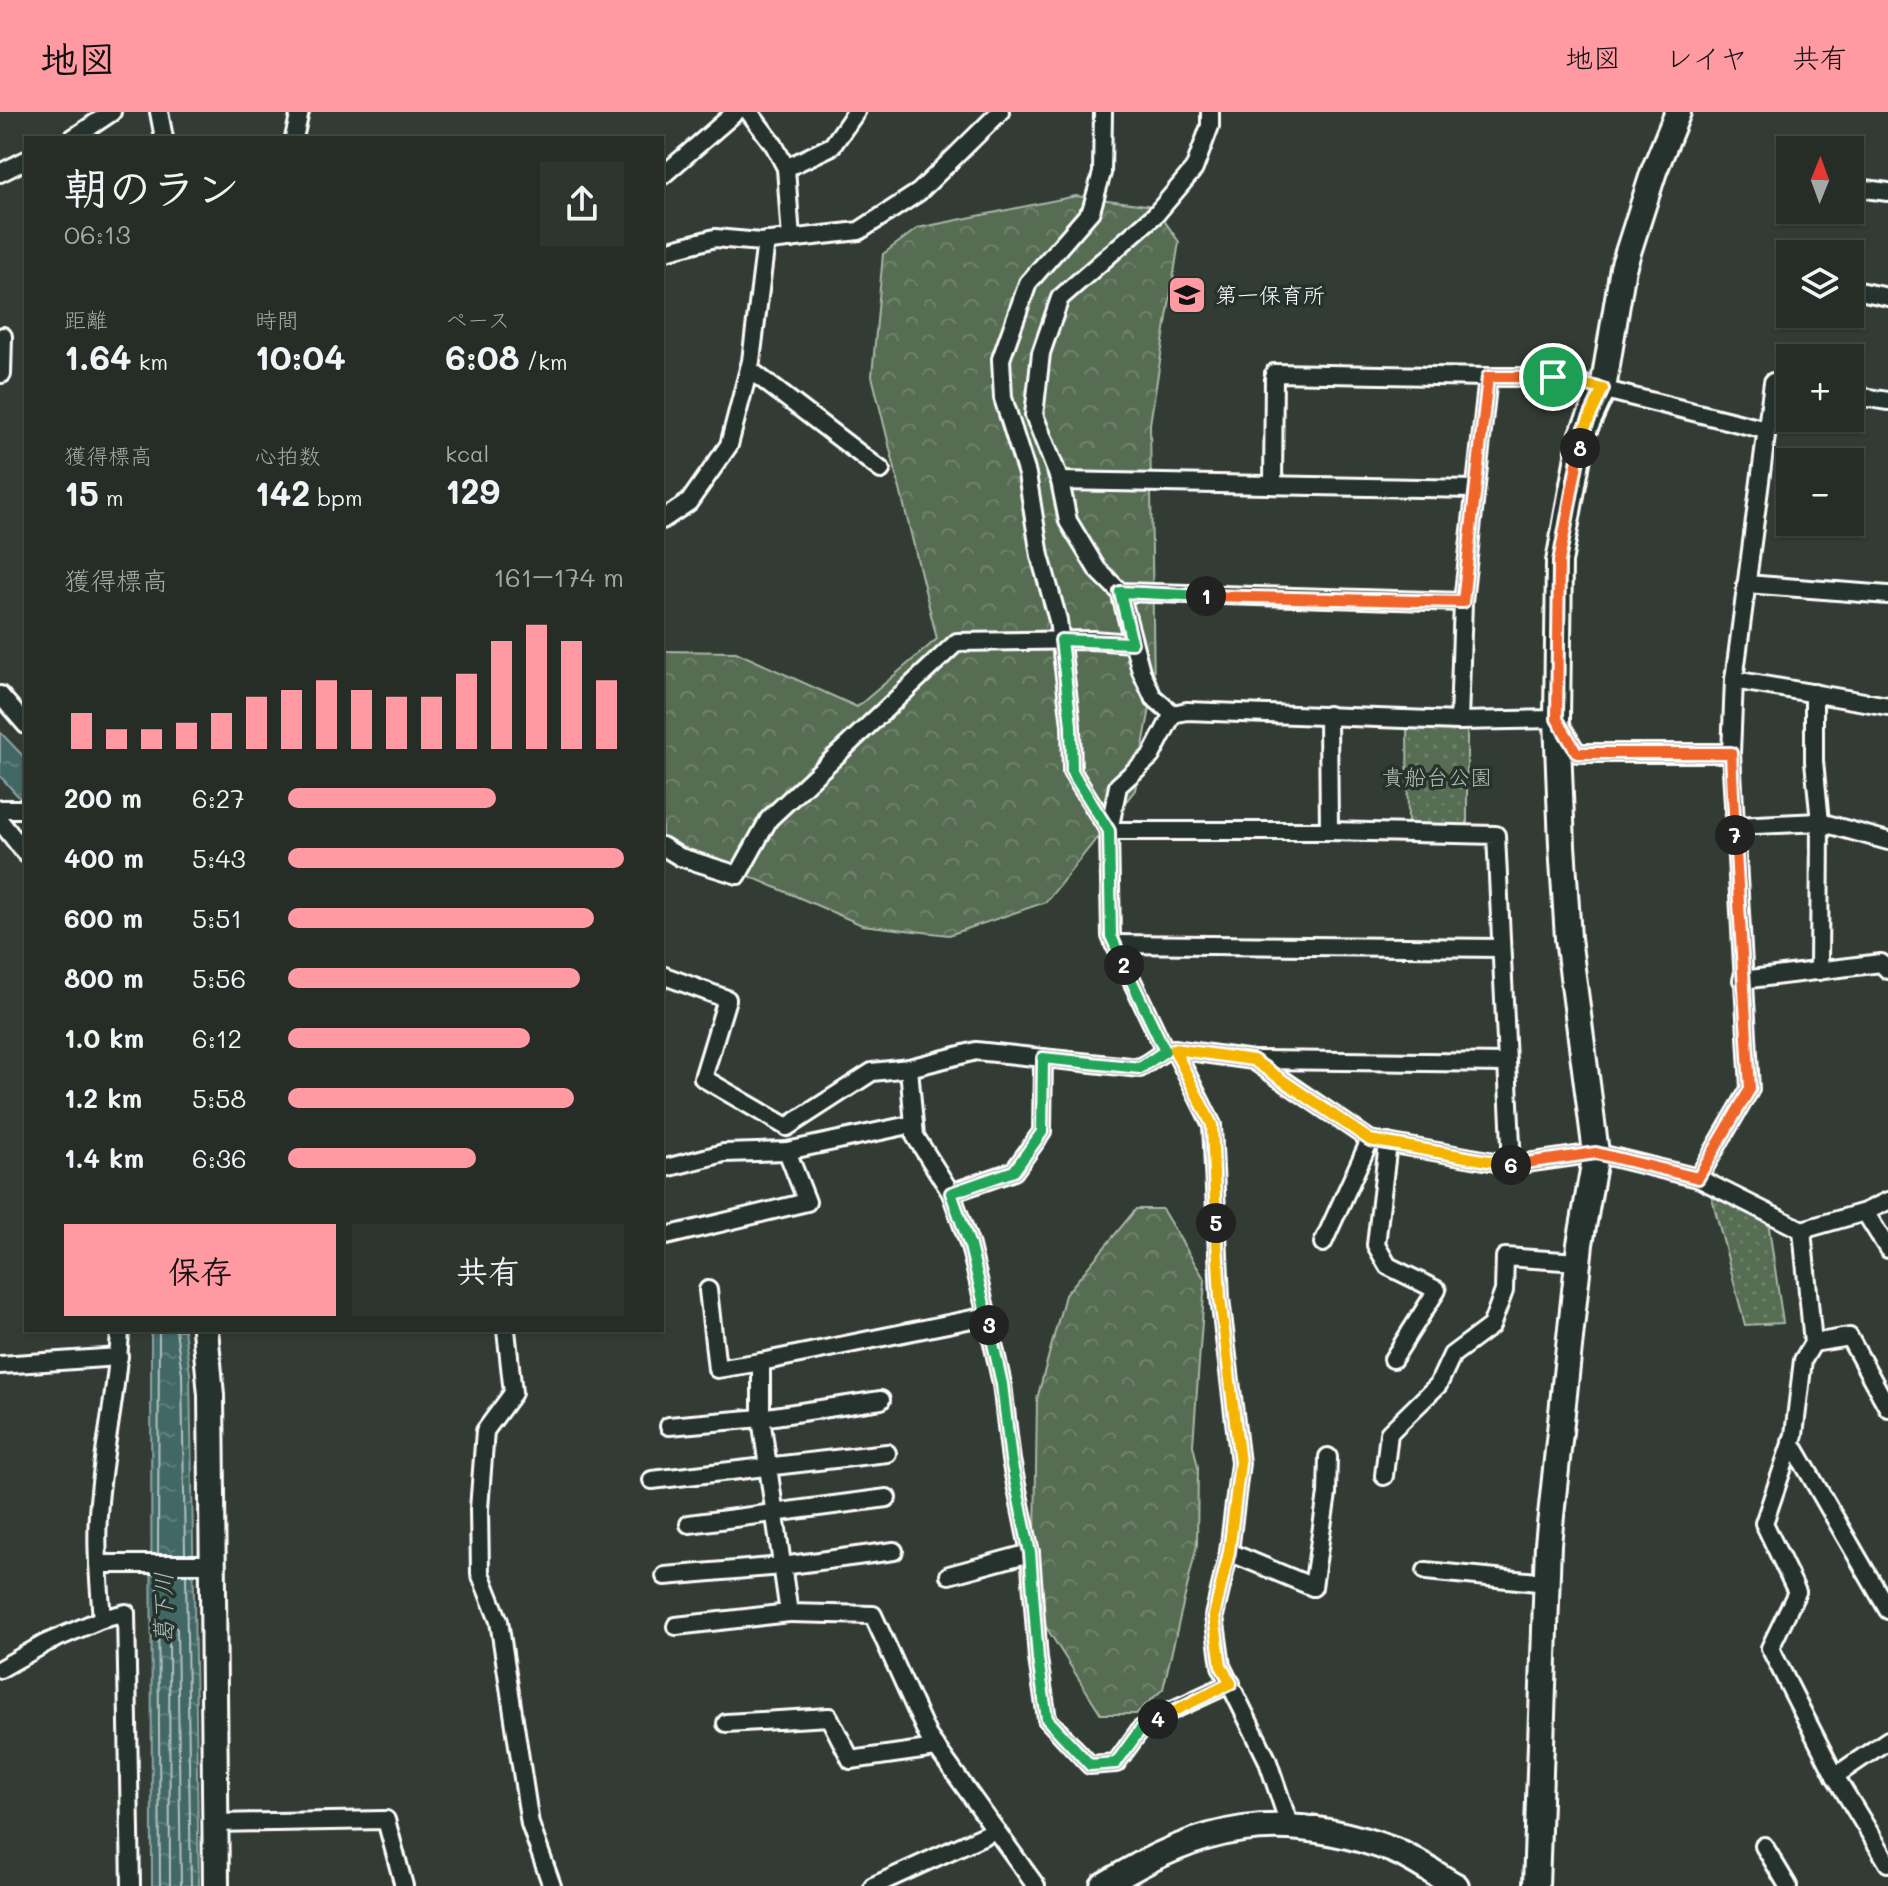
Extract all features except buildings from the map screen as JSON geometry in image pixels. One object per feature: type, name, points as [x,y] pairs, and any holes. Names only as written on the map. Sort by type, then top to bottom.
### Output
[{"type":"street","points":[[76,136],[112,112]]},
{"type":"street","points":[[159,112],[164,136]]},
{"type":"street","points":[[294,136],[300,112]]},
{"type":"street","points":[[664,174],[736,112]]},
{"type":"street","points":[[749,112],[774,145],[786,168],[791,239]]},
{"type":"street","points":[[786,168],[832,146],[856,112]]},
{"type":"street","points":[[664,251],[715,238],[766,241],[859,231],[919,192],[1000,112]]},
{"type":"street","points":[[1103,112],[1102,173],[1091,211],[1028,283],[1001,359],[1003,398],[1027,474],[1040,556],[1058,620],[1071,725],[1072,772],[1109,831]]},
{"type":"street","points":[[1173,714],[1153,697],[1141,671],[1120,592],[1097,569],[1068,521],[1060,481],[1034,415],[1041,353],[1060,298],[1156,214],[1194,169],[1210,126],[1210,112]]},
{"type":"street","points":[[1536,1886],[1548,1544],[1578,1262],[1596,1153],[1568,938],[1557,719],[1559,562],[1582,434],[1603,389],[1623,268],[1654,171],[1678,112]]},
{"type":"street","points":[[0,173],[24,161]]},
{"type":"street","points":[[1864,189],[1888,192]]},
{"type":"street","points":[[664,519],[689,502],[729,445],[749,369],[766,241]]},
{"type":"street","points":[[1864,292],[1888,297]]},
{"type":"street","points":[[0,374],[3,336]]},
{"type":"street","points":[[749,369],[881,470]]},
{"type":"street","points":[[1273,485],[1274,373],[1553,377],[1766,430]]},
{"type":"street","points":[[1459,721],[1463,602],[1488,377]]},
{"type":"street","points":[[1698,1178],[1750,1089],[1731,753],[1734,680],[1766,430],[1773,382],[1776,383]]},
{"type":"street","points":[[1864,397],[1888,401]]},
{"type":"street","points":[[1003,398],[1034,415]]},
{"type":"street","points":[[1060,481],[1474,489]]},
{"type":"street","points":[[1746,584],[1888,595]]},
{"type":"street","points":[[1120,592],[1463,602]]},
{"type":"street","points":[[664,847],[680,857],[738,875],[769,819],[957,642],[1061,640],[1132,643]]},
{"type":"street","points":[[1734,680],[1888,706]]},
{"type":"street","points":[[1814,693],[1814,761],[1820,822],[1819,971]]},
{"type":"street","points":[[0,695],[24,723]]},
{"type":"street","points":[[1173,714],[1187,711],[1459,721],[1557,719]]},
{"type":"street","points":[[1173,714],[1151,756],[1118,786],[1109,831],[1111,936],[1169,1050],[1212,1125],[1220,1298],[1240,1463],[1229,1552],[1214,1616],[1221,1666],[1267,1759],[1290,1827]]},
{"type":"street","points":[[1328,715],[1329,831]]},
{"type":"street","points":[[1557,719],[1577,753],[1731,753]]},
{"type":"street","points":[[0,809],[24,809]]},
{"type":"street","points":[[0,821],[24,851]]},
{"type":"street","points":[[1734,826],[1820,822],[1888,841]]},
{"type":"street","points":[[1109,831],[1496,835],[1512,1165]]},
{"type":"street","points":[[1114,944],[1501,948]]},
{"type":"street","points":[[1742,980],[1881,963],[1888,970]]},
{"type":"street","points":[[664,976],[727,999],[703,1078],[787,1127],[872,1072],[909,1068],[976,1051],[1140,1068],[1169,1050],[1253,1060],[1507,1063]]},
{"type":"street","points":[[951,1193],[1014,1171],[1042,1132],[1043,1058]]},
{"type":"street","points":[[1253,1060],[1370,1140],[1512,1165],[1596,1153],[1698,1178],[1802,1230],[1865,1212],[1888,1201]]},
{"type":"street","points":[[909,1068],[915,1136],[951,1193],[970,1246],[1002,1384],[1011,1460],[1030,1553],[1038,1659],[1047,1719],[1090,1765],[1116,1763],[1140,1730],[1166,1713],[1231,1683]]},
{"type":"street","points":[[664,1168],[724,1153],[787,1151],[914,1124]]},
{"type":"street","points":[[1323,1243],[1370,1140]]},
{"type":"street","points":[[1388,1143],[1376,1245],[1388,1266],[1437,1290],[1393,1359]]},
{"type":"street","points":[[664,1237],[807,1202],[787,1151]]},
{"type":"street","points":[[1865,1212],[1888,1249]]},
{"type":"street","points":[[1802,1230],[1813,1343],[1803,1360],[1791,1442],[1764,1523],[1797,1592],[1770,1648],[1835,1776],[1888,1863]]},
{"type":"street","points":[[1384,1476],[1389,1433],[1438,1385],[1452,1355],[1491,1326],[1504,1291],[1505,1257],[1578,1262]]},
{"type":"street","points":[[708,1290],[717,1369],[987,1316]]},
{"type":"street","points":[[102,1619],[98,1505],[120,1332]]},
{"type":"street","points":[[205,1332],[211,1395],[208,1564],[216,1886]]},
{"type":"street","points":[[506,1332],[513,1393],[485,1431],[479,1509],[480,1573],[499,1621],[530,1824],[552,1886]]},
{"type":"street","points":[[1813,1343],[1849,1337],[1888,1408]]},
{"type":"street","points":[[0,1365],[119,1357]]},
{"type":"street","points":[[761,1362],[761,1418],[789,1613]]},
{"type":"street","points":[[669,1426],[761,1418],[881,1400]]},
{"type":"street","points":[[1791,1442],[1888,1610]]},
{"type":"street","points":[[652,1480],[887,1453]]},
{"type":"street","points":[[1229,1552],[1313,1587],[1327,1494],[1328,1457]]},
{"type":"street","points":[[689,1524],[887,1498]]},
{"type":"street","points":[[665,1576],[782,1566],[894,1551]]},
{"type":"street","points":[[949,1575],[1030,1553]]},
{"type":"street","points":[[98,1564],[208,1564]]},
{"type":"street","points":[[1426,1571],[1547,1583]]},
{"type":"street","points":[[0,1669],[46,1643],[102,1619],[126,1613],[131,1886]]},
{"type":"street","points":[[676,1626],[789,1613],[873,1615],[928,1736],[1036,1886]]},
{"type":"street","points":[[726,1723],[829,1717],[851,1760],[936,1748]]},
{"type":"street","points":[[1835,1776],[1888,1740]]},
{"type":"street","points":[[215,1823],[386,1820],[404,1886]]},
{"type":"street","points":[[1103,1886],[1193,1839],[1218,1832],[1290,1827],[1333,1832],[1395,1851],[1456,1886]]},
{"type":"street","points":[[873,1886],[996,1830]]},
{"type":"street","points":[[1764,1846],[1788,1886]]},
{"type":"green space","points":[[1076,196],[1154,206],[1179,242],[1150,424],[1154,686],[1135,790],[1046,902],[949,935],[862,925],[664,839],[664,651],[736,652],[857,707],[937,639],[872,376],[883,254],[918,228]]},
{"type":"green space","name":"貴船台公園","points":[[1407,725],[1467,727],[1467,827],[1408,826]]},
{"type":"green space","points":[[1711,1194],[1768,1221],[1783,1323],[1745,1325]]},
{"type":"green space","points":[[1136,1209],[1162,1209],[1205,1280],[1193,1445],[1198,1467],[1197,1545],[1163,1689],[1136,1714],[1101,1714],[1034,1608],[1037,1399],[1065,1295]]},
{"type":"water","points":[[0,732],[24,757],[24,803],[0,776]]},
{"type":"water","name":"葛下川","points":[[151,1332],[184,1332],[190,1373],[199,1886],[152,1886]]},
{"type":"place","name":"第一保育所","points":[[1187,295]]},
{"type":"route","points":[[1488,377],[1553,377],[1603,389],[1582,434],[1559,562],[1557,719],[1577,753],[1731,753],[1750,1089],[1698,1178],[1596,1153],[1512,1165],[1370,1140],[1253,1060],[1174,1049],[1212,1125],[1220,1298],[1240,1463],[1229,1552],[1214,1616],[1221,1666],[1231,1683],[1166,1713],[1140,1730],[1116,1763],[1090,1765],[1047,1719],[1038,1659],[1030,1553],[1011,1460],[1002,1384],[970,1246],[951,1193],[1014,1171],[1042,1132],[1043,1058],[1140,1068],[1165,1051],[1111,936],[1109,831],[1072,772],[1071,725],[1061,640],[1132,643],[1120,592],[1463,602],[1488,377]]}]
